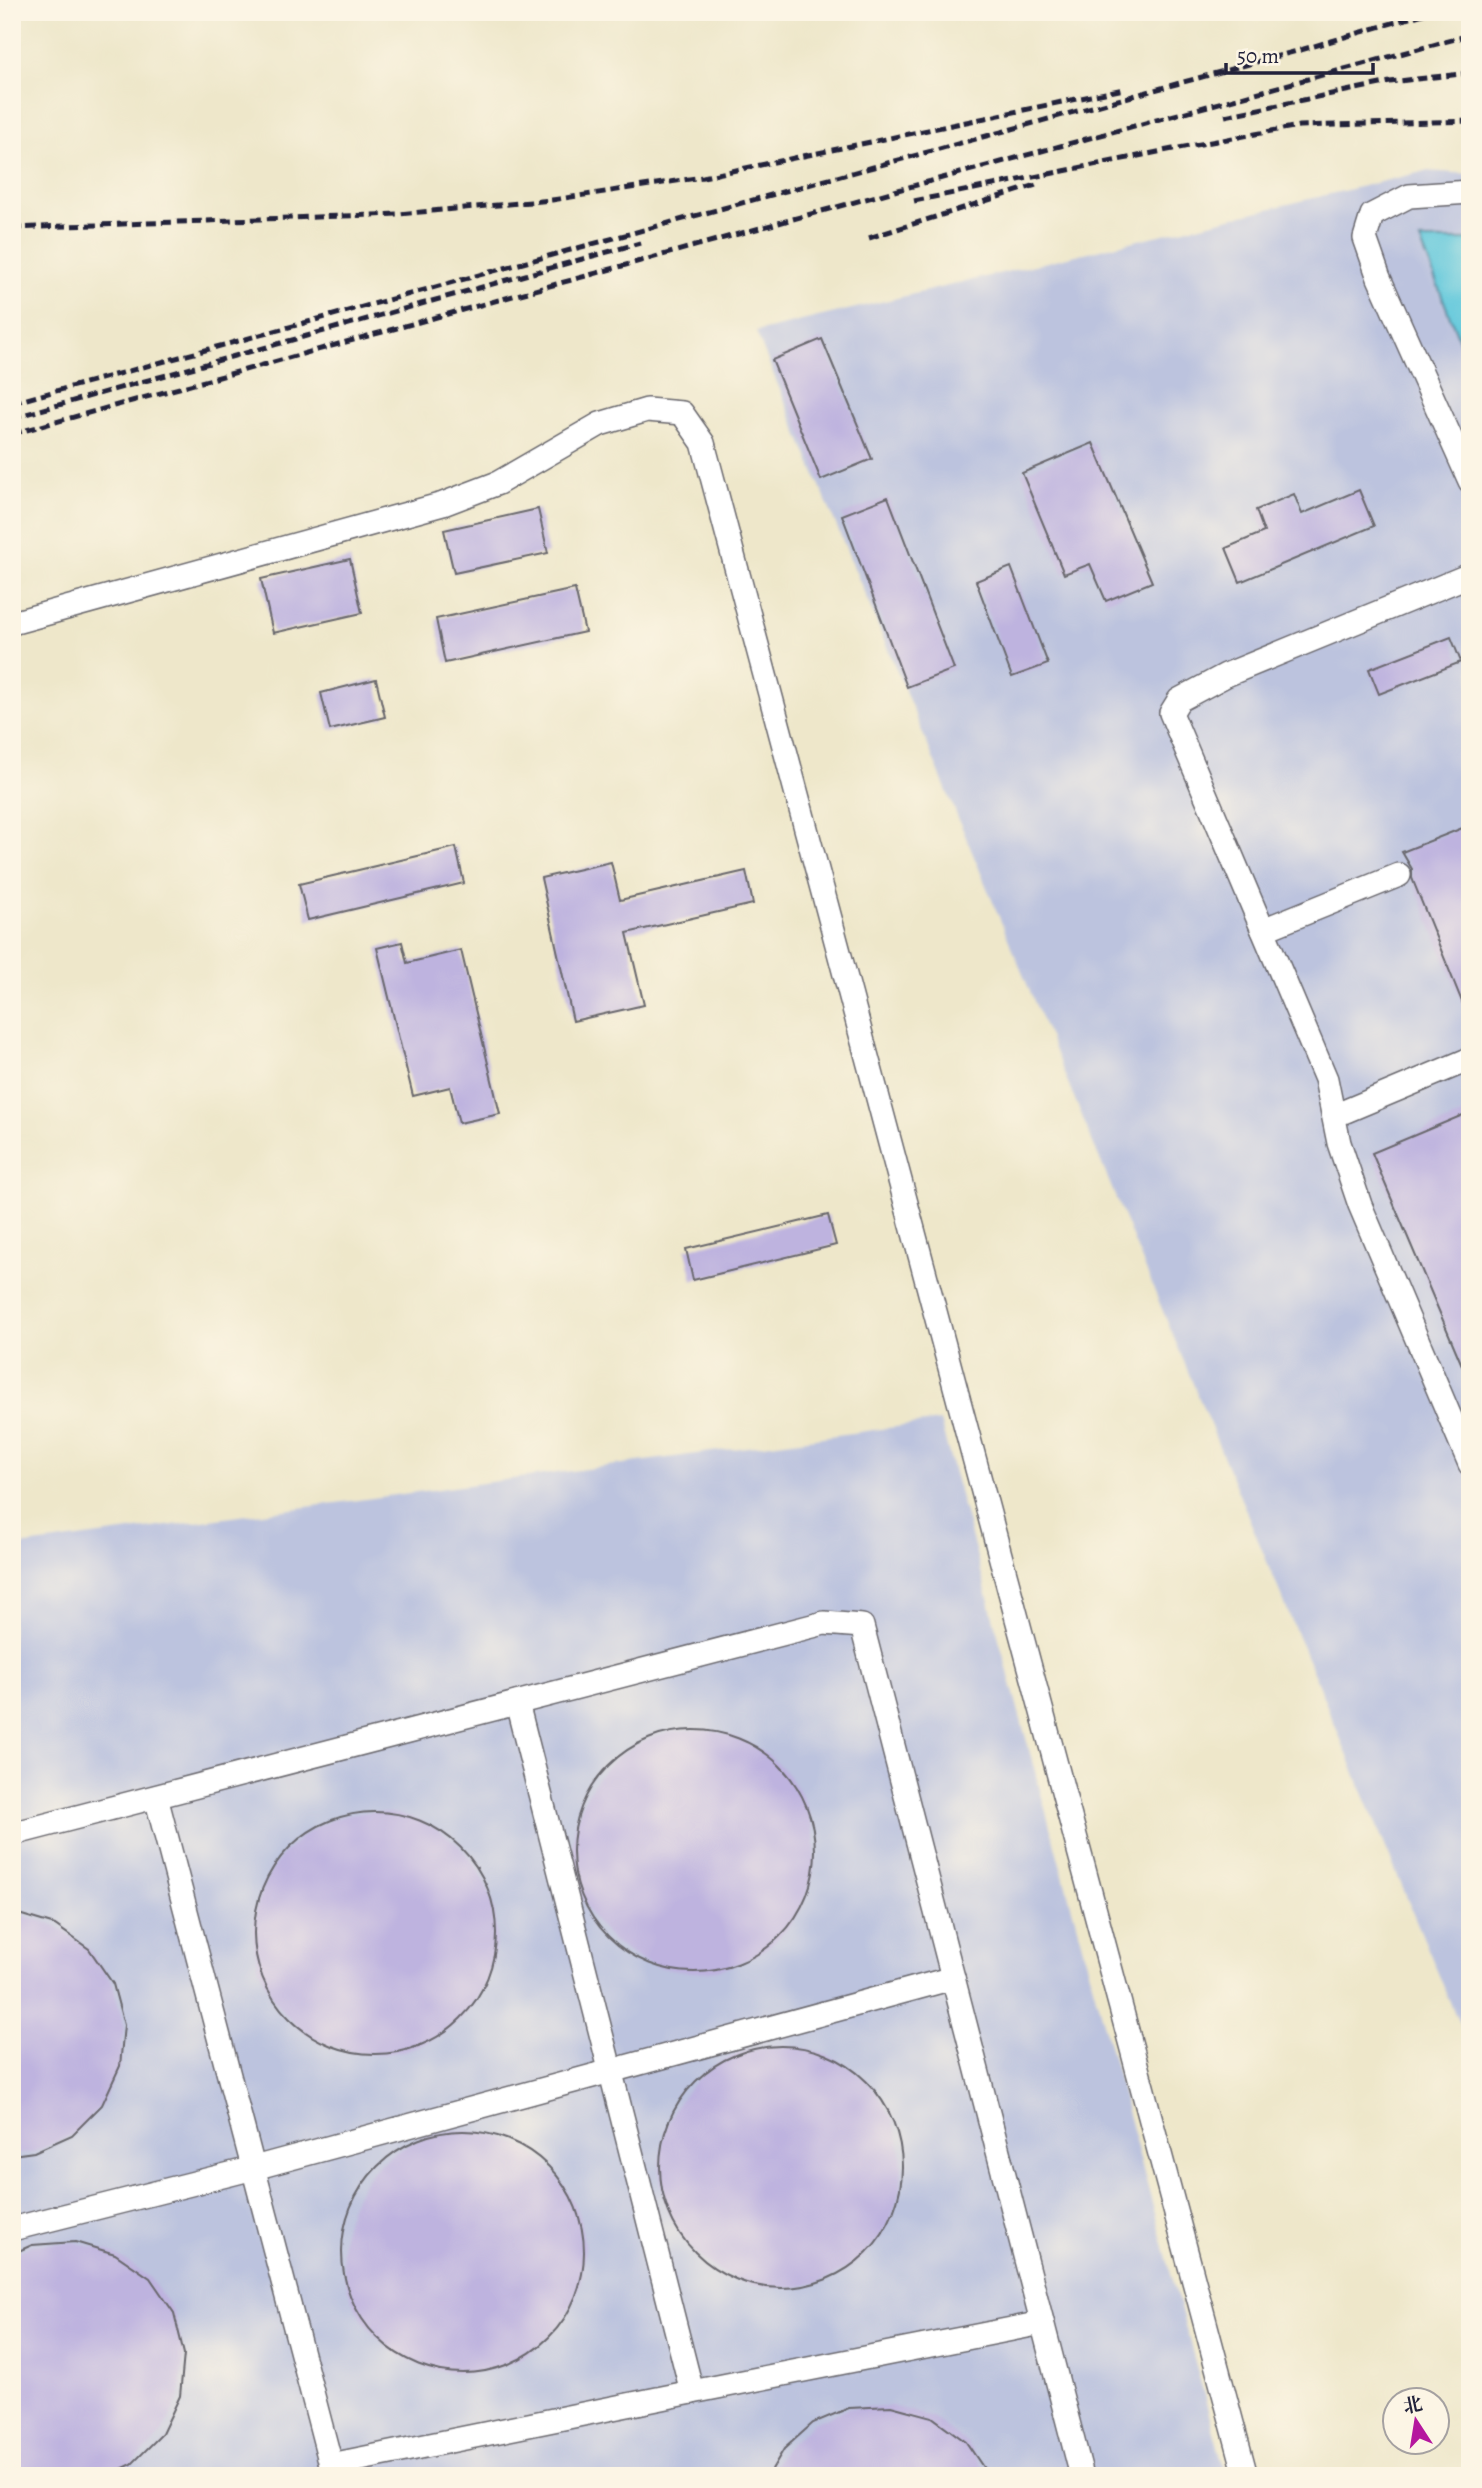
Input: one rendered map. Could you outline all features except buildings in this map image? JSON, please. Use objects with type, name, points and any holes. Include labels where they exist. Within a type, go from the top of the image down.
[{"type":"street","points":[[1470,192],[1409,196],[1372,215],[1365,238],[1379,278],[1470,481]]},
{"type":"street","points":[[12,623],[443,504],[498,483],[600,424],[647,410],[682,413],[703,443],[1247,2476]]},
{"type":"street","points":[[1470,575],[1226,674],[1179,700],[1171,713],[1326,1079],[1339,1143],[1360,1205],[1470,1464]]},
{"type":"street","points":[[1263,930],[1399,875]]},
{"type":"street","points":[[1334,1115],[1470,1059]]},
{"type":"street","points":[[12,1834],[824,1623],[862,1626],[1082,2476]]},
{"type":"street","points":[[517,1703],[692,2392]]},
{"type":"street","points":[[156,1797],[332,2470],[692,2392],[1042,2323]]},
{"type":"street","points":[[12,2229],[254,2168],[953,1978]]},
{"type":"shaded area","points":[[1426,171],[1470,174],[1470,2050],[756,332]]},
{"type":"shaded area","points":[[940,1421],[1226,2476],[12,2476],[12,1547]]},
{"type":"water","points":[[1420,240],[1470,240],[1470,368]]},
{"type":"railway","points":[[12,403],[1304,49],[1430,12]]},
{"type":"railway","points":[[12,434],[1470,35]]},
{"type":"railway","points":[[1225,116],[1390,82],[1470,73]]},
{"type":"railway","points":[[12,228],[399,214],[552,200],[703,177],[1124,89]]},
{"type":"railway","points":[[914,201],[1299,126],[1470,121]]},
{"type":"railway","points":[[869,238],[1039,184]]},
{"type":"railway","points":[[12,418],[640,243]]}]
